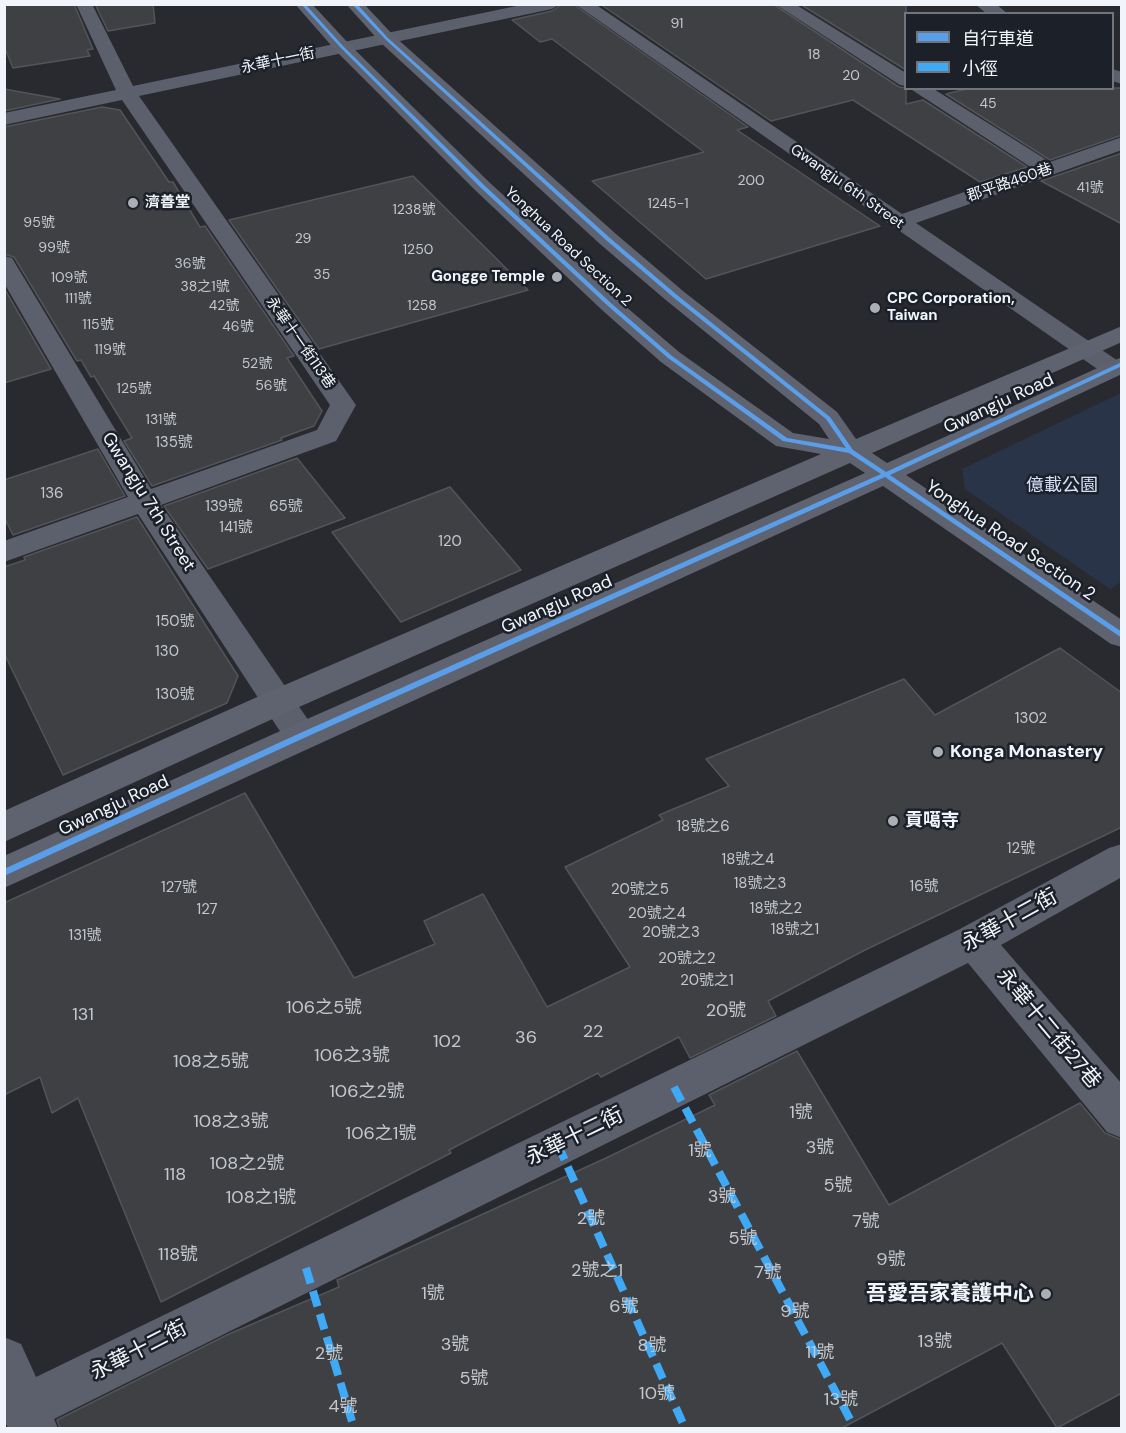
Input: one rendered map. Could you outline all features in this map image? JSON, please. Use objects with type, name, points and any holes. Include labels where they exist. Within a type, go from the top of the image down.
[{"type":"street","points":[[84,4],[127,93]]},
{"type":"street","name":"Yonghua Road Section 2","points":[[303,4],[342,47],[482,186],[610,305],[670,357],[785,440],[851,451]]},
{"type":"street","name":"Yonghua Road Section 2","points":[[354,4],[387,39],[608,240],[828,418],[851,451],[1122,636]]},
{"type":"street","name":"永華十一街","points":[[4,119],[552,4]]},
{"type":"street","name":"Gwangju 6th Street","points":[[583,4],[1084,350],[1117,366]]},
{"type":"street","points":[[783,4],[904,80]]},
{"type":"street","points":[[983,4],[997,12]]},
{"type":"street","points":[[921,90],[1048,169]]},
{"type":"street","name":"永華十一街113巷","points":[[127,93],[343,405],[327,435],[145,502]]},
{"type":"street","name":"郡平路460巷","points":[[898,222],[1122,143]]},
{"type":"street","name":"Gwangju 7th Street","points":[[4,263],[145,502],[301,736]]},
{"type":"street","name":"Gwangju Road","points":[[4,827],[278,702],[1122,333]]},
{"type":"street","name":"Gwangju Road","points":[[4,873],[301,736],[886,474],[1117,366]]},
{"type":"street","points":[[4,552],[145,502]]},
{"type":"street","name":"永華十二街","points":[[29,1418],[974,941],[1122,859]]},
{"type":"street","name":"永華十二街27巷","points":[[974,941],[1122,1117]]},
{"type":"street","points":[[4,1361],[29,1418]]},
{"type":"green space","name":"億載公園","points":[[1121,393],[1121,582],[1110,589],[965,489],[962,469]]},
{"type":"building","points":[[4,4],[74,4],[93,49],[87,50],[90,56],[13,68],[4,46]]},
{"type":"building","points":[[95,4],[153,4],[155,23],[108,31]]},
{"type":"building","points":[[562,4],[573,4],[748,127],[737,130],[880,226],[706,279],[592,181],[704,152],[552,39],[540,42],[512,20],[552,11]]},
{"type":"building","points":[[600,4],[773,4],[899,87],[904,88],[906,104],[923,100],[1027,167],[980,182],[853,100],[771,121]]},
{"type":"building","points":[[800,4],[906,4],[904,69]]},
{"type":"building","points":[[1114,88],[1122,88],[1122,135],[1050,160],[946,94],[963,90],[1114,90]]},
{"type":"building","points":[[4,89],[60,99],[4,111]]},
{"type":"building","points":[[102,107],[120,110],[169,182],[173,182],[200,227],[205,226],[294,356],[287,358],[322,411],[314,426],[281,438],[282,440],[152,486],[124,441],[132,438],[94,376],[91,377],[81,360],[77,361],[14,257],[4,254],[4,127]]},
{"type":"building","points":[[1122,153],[1122,224],[1041,181]]},
{"type":"building","points":[[413,176],[528,290],[319,349],[229,220]]},
{"type":"building","points":[[4,288],[51,369],[4,383]]},
{"type":"building","points":[[98,449],[125,496],[13,535],[4,517],[4,480]]},
{"type":"building","points":[[297,458],[345,518],[208,569],[164,506]]},
{"type":"building","points":[[450,487],[521,570],[401,622],[332,532]]},
{"type":"building","points":[[137,517],[238,676],[227,703],[63,775],[4,653],[4,567],[25,560],[24,557]]},
{"type":"building","points":[[1060,648],[1122,693],[1122,827],[865,950],[768,1001],[776,1016],[690,1058],[679,1037],[601,1077],[598,1073],[449,1150],[451,1153],[161,1302],[78,1098],[52,1113],[40,1077],[4,1095],[4,903],[245,793],[354,978],[435,944],[424,921],[483,894],[547,1007],[630,967],[565,867],[663,820],[659,815],[729,786],[706,759],[904,679],[935,715]]},
{"type":"building","points":[[797,1051],[889,1205],[1080,1103],[1105,1133],[1122,1140],[1122,1393],[1057,1428],[1002,1343],[842,1428],[60,1428],[57,1420],[229,1334],[339,1287],[337,1280],[604,1159],[715,1105],[709,1095]]},
{"type":"marked path","points":[[674,1087],[852,1423]]},
{"type":"marked path","points":[[558,1145],[685,1428]]},
{"type":"marked path","points":[[306,1268],[354,1428]]},
{"type":"cycle path","points":[[303,4],[342,47],[482,186],[610,305],[670,357],[785,440],[851,451]]},
{"type":"cycle path","points":[[354,4],[387,39],[608,239],[675,296],[828,418],[851,451],[1122,636]]},
{"type":"cycle path","points":[[4,873],[301,736],[886,474],[1122,364]]},
{"type":"place","name":"濟善堂","points":[[133,203]]},
{"type":"place","name":"Gongge Temple","points":[[557,277]]},
{"type":"place","name":"CPC Corporation, Taiwan","points":[[875,308]]},
{"type":"place","name":"Konga Monastery","points":[[938,752]]},
{"type":"place","name":"貢噶寺","points":[[893,821]]},
{"type":"place","name":"吾愛吾家養護中心","points":[[1046,1294]]}]
